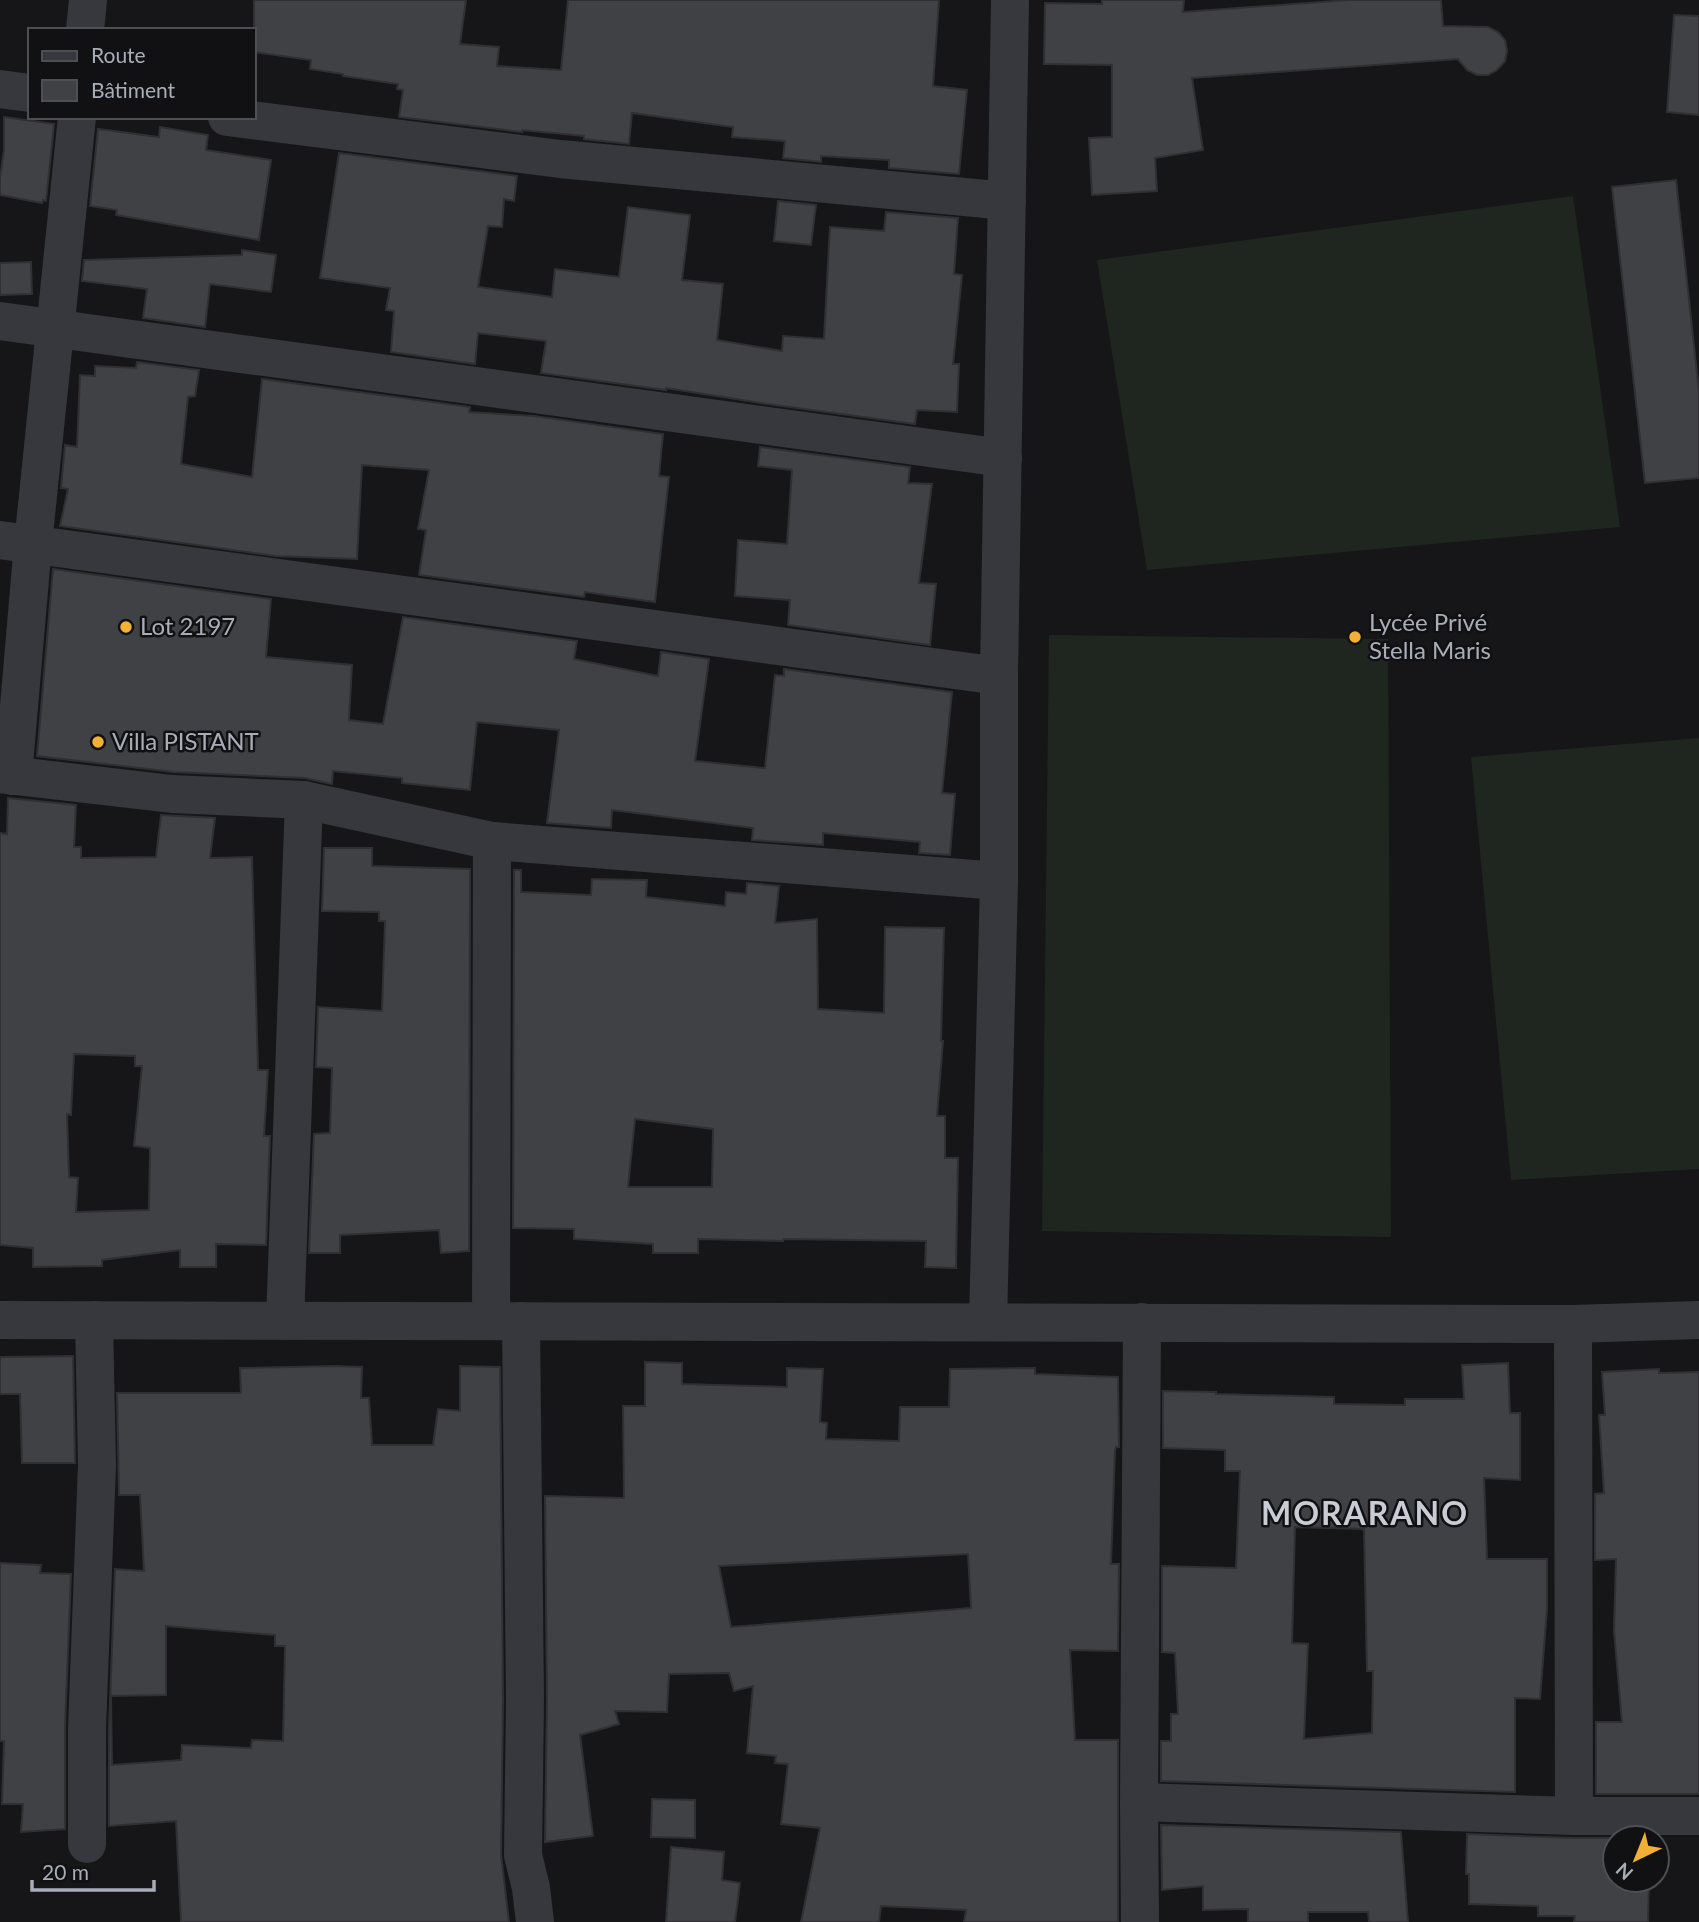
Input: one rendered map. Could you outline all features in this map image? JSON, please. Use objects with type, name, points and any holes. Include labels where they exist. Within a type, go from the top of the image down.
[{"type":"street","points":[[85,28],[88,0]]},
{"type":"street","points":[[988,1322],[999,881],[999,676],[1010,0]]},
{"type":"street","points":[[0,89],[28,93]]},
{"type":"street","points":[[77,119],[55,329],[16,542],[6,775],[172,793],[304,800],[492,841],[999,881]]},
{"type":"street","points":[[243,119],[560,159],[1007,201]]},
{"type":"street","points":[[0,321],[1003,457]]},
{"type":"street","points":[[16,542],[999,676]]},
{"type":"street","points":[[285,1321],[304,800]]},
{"type":"street","points":[[492,841],[506,1321],[525,1700],[523,1854],[535,1922]]},
{"type":"street","points":[[0,1320],[1573,1324],[1699,1320]]},
{"type":"street","points":[[87,1844],[87,1728],[97,1465],[94,1320]]},
{"type":"street","points":[[1140,1922],[1142,1322]]},
{"type":"street","points":[[1573,1324],[1574,1816]]},
{"type":"street","points":[[1139,1802],[1574,1816],[1699,1816]]},
{"type":"shaded area","points":[[1573,196],[1620,527],[1147,570],[1097,260]]},
{"type":"shaded area","points":[[1049,635],[1388,639],[1391,1237],[1042,1231]]},
{"type":"shaded area","points":[[1699,738],[1699,1169],[1511,1180],[1471,757]]},
{"type":"building","points":[[254,0],[466,0],[460,44],[499,47],[497,66],[561,70],[568,0],[939,0],[933,86],[967,90],[959,174],[889,168],[889,160],[821,156],[821,162],[783,158],[785,141],[732,137],[733,127],[632,113],[629,144],[584,139],[584,136],[522,132],[399,117],[403,90],[397,89],[398,84],[310,69],[311,60],[256,52]]},
{"type":"building","points":[[1102,0],[1184,0],[1183,12],[1349,0],[1441,0],[1443,26],[1488,27],[1498,32],[1505,40],[1507,51],[1505,61],[1488,75],[1477,75],[1467,70],[1458,59],[1192,78],[1203,150],[1155,158],[1157,191],[1092,195],[1089,138],[1112,137],[1112,65],[1044,64],[1045,3],[1102,4]]},
{"type":"building","points":[[1674,15],[1699,16],[1699,115],[1667,112]]},
{"type":"building","points":[[4,117],[54,124],[46,201],[43,200],[42,203],[0,195]]},
{"type":"building","points":[[160,127],[208,135],[206,150],[271,160],[259,240],[116,215],[117,210],[90,206],[98,129],[159,137]]},
{"type":"building","points":[[339,153],[517,176],[514,201],[504,199],[502,227],[488,226],[478,287],[552,297],[555,269],[619,277],[628,207],[690,215],[682,280],[723,284],[717,340],[782,351],[783,336],[824,339],[830,227],[884,231],[886,212],[958,218],[954,274],[962,275],[953,364],[959,364],[957,412],[917,410],[915,424],[541,373],[546,341],[478,333],[475,364],[391,352],[394,311],[386,310],[390,288],[320,278]]},
{"type":"building","points":[[1676,180],[1699,392],[1699,478],[1645,483],[1612,187]]},
{"type":"building","points":[[778,201],[816,205],[811,245],[774,241]]},
{"type":"building","points":[[242,250],[276,255],[271,292],[210,284],[205,327],[143,318],[147,289],[82,281],[84,260],[242,255]]},
{"type":"building","points":[[31,262],[32,294],[0,295],[0,263]]},
{"type":"building","points":[[137,362],[199,370],[195,396],[188,397],[181,464],[252,477],[262,379],[470,407],[469,412],[534,416],[663,434],[659,476],[669,477],[655,602],[585,592],[584,597],[419,575],[426,530],[418,529],[429,470],[362,465],[357,559],[276,556],[60,526],[68,489],[61,488],[65,445],[77,447],[80,375],[95,376],[95,366],[136,368]]},
{"type":"building","points":[[760,447],[910,467],[908,483],[932,484],[919,583],[936,584],[930,645],[788,625],[790,600],[735,596],[738,540],[787,544],[792,470],[758,466]]},
{"type":"building","points":[[53,569],[271,599],[266,657],[352,665],[349,720],[383,724],[403,617],[577,641],[574,659],[658,676],[661,652],[709,659],[695,761],[765,768],[775,675],[784,676],[784,669],[952,692],[942,793],[955,794],[950,855],[919,853],[920,842],[823,833],[823,845],[752,840],[753,828],[612,810],[611,828],[547,823],[559,730],[477,722],[470,790],[402,783],[402,778],[333,771],[332,784],[305,778],[174,772],[37,756]]},
{"type":"building","points":[[8,798],[76,805],[74,847],[81,847],[81,858],[156,857],[161,815],[215,818],[210,858],[252,857],[258,1070],[268,1070],[264,1136],[270,1136],[266,1245],[216,1244],[216,1267],[180,1267],[180,1250],[102,1260],[102,1266],[33,1267],[33,1248],[0,1245],[0,833],[7,834]],"holes":[[[74,1054],[135,1056],[135,1066],[142,1066],[134,1146],[150,1148],[149,1210],[76,1212],[78,1178],[69,1177],[67,1114],[71,1115]]]},
{"type":"building","points":[[324,848],[372,848],[372,866],[470,869],[469,1251],[441,1253],[439,1230],[340,1235],[340,1253],[309,1253],[314,1134],[330,1133],[332,1068],[316,1067],[318,1007],[382,1011],[385,921],[379,921],[379,912],[322,911]]},
{"type":"building","points":[[514,870],[521,870],[521,892],[591,895],[592,879],[647,880],[646,897],[725,906],[726,892],[746,894],[747,883],[779,886],[775,923],[817,919],[818,1009],[884,1013],[885,927],[944,928],[943,1041],[937,1116],[945,1116],[945,1158],[958,1158],[956,1268],[925,1267],[926,1241],[698,1239],[698,1253],[653,1253],[653,1244],[574,1239],[574,1229],[513,1228]],"holes":[[[635,1119],[713,1129],[712,1187],[628,1187]]]},
{"type":"building","points":[[73,1356],[75,1463],[22,1463],[20,1394],[0,1394],[0,1357]]},
{"type":"building","points":[[645,1362],[682,1363],[682,1384],[787,1387],[787,1368],[823,1369],[820,1422],[827,1423],[826,1439],[899,1441],[900,1407],[949,1407],[950,1369],[1035,1368],[1035,1374],[1118,1377],[1119,1447],[1116,1447],[1115,1451],[1111,1564],[1119,1564],[1118,1651],[1070,1650],[1075,1740],[1118,1740],[1118,1922],[964,1922],[966,1910],[881,1906],[879,1922],[801,1922],[820,1828],[781,1824],[788,1764],[775,1763],[776,1756],[747,1753],[753,1686],[734,1691],[729,1673],[669,1674],[667,1712],[615,1711],[619,1724],[580,1735],[593,1836],[545,1842],[545,1496],[624,1498],[623,1406],[645,1406]],"holes":[[[968,1554],[971,1608],[731,1627],[719,1566]]]},
{"type":"building","points":[[1508,1363],[1510,1413],[1520,1413],[1520,1480],[1484,1478],[1487,1559],[1547,1559],[1547,1609],[1540,1699],[1515,1698],[1515,1792],[1161,1781],[1161,1741],[1171,1741],[1171,1714],[1178,1714],[1175,1653],[1162,1652],[1162,1566],[1236,1568],[1240,1471],[1225,1471],[1225,1450],[1163,1448],[1163,1391],[1334,1397],[1334,1404],[1405,1405],[1405,1399],[1464,1399],[1462,1365]],"holes":[[[1295,1527],[1364,1529],[1367,1671],[1373,1671],[1372,1733],[1304,1739],[1308,1644],[1292,1643]]]},
{"type":"building","points":[[460,1366],[500,1367],[503,1700],[501,1855],[509,1922],[181,1922],[176,1821],[109,1826],[109,1728],[115,1569],[144,1571],[140,1495],[119,1495],[117,1393],[241,1393],[240,1368],[362,1367],[361,1398],[369,1398],[372,1445],[433,1445],[438,1409],[460,1411]],"holes":[[[166,1626],[275,1635],[275,1646],[285,1646],[283,1741],[252,1740],[251,1748],[182,1745],[181,1760],[112,1765],[111,1696],[166,1695]]]},
{"type":"building","points":[[1659,1369],[1659,1373],[1699,1372],[1699,1794],[1596,1794],[1596,1722],[1622,1722],[1614,1631],[1616,1559],[1595,1560],[1595,1494],[1604,1493],[1599,1415],[1605,1415],[1602,1372]]},
{"type":"building","points":[[0,1563],[41,1565],[40,1573],[71,1574],[65,1727],[65,1829],[21,1832],[23,1804],[2,1804],[4,1741],[0,1741]]},
{"type":"building","points":[[652,1799],[695,1800],[695,1838],[651,1837]]},
{"type":"building","points":[[1161,1825],[1401,1832],[1408,1922],[1369,1922],[1368,1912],[1308,1912],[1308,1922],[1248,1922],[1248,1909],[1203,1910],[1203,1886],[1162,1890]]},
{"type":"building","points":[[1467,1834],[1601,1838],[1601,1894],[1649,1894],[1648,1922],[1574,1922],[1575,1916],[1538,1916],[1538,1906],[1469,1904],[1469,1874],[1466,1874]]},
{"type":"building","points":[[671,1847],[724,1852],[722,1880],[740,1883],[735,1922],[666,1922]]},
{"type":"place","name":"Lot 2197","points":[[126,627]]},
{"type":"place","name":"Lycée Privé Stella Maris","points":[[1355,637]]},
{"type":"place","name":"Villa PISTANT","points":[[98,742]]},
{"type":"district","name":"MORARANO","points":[[1365,1514]]}]
